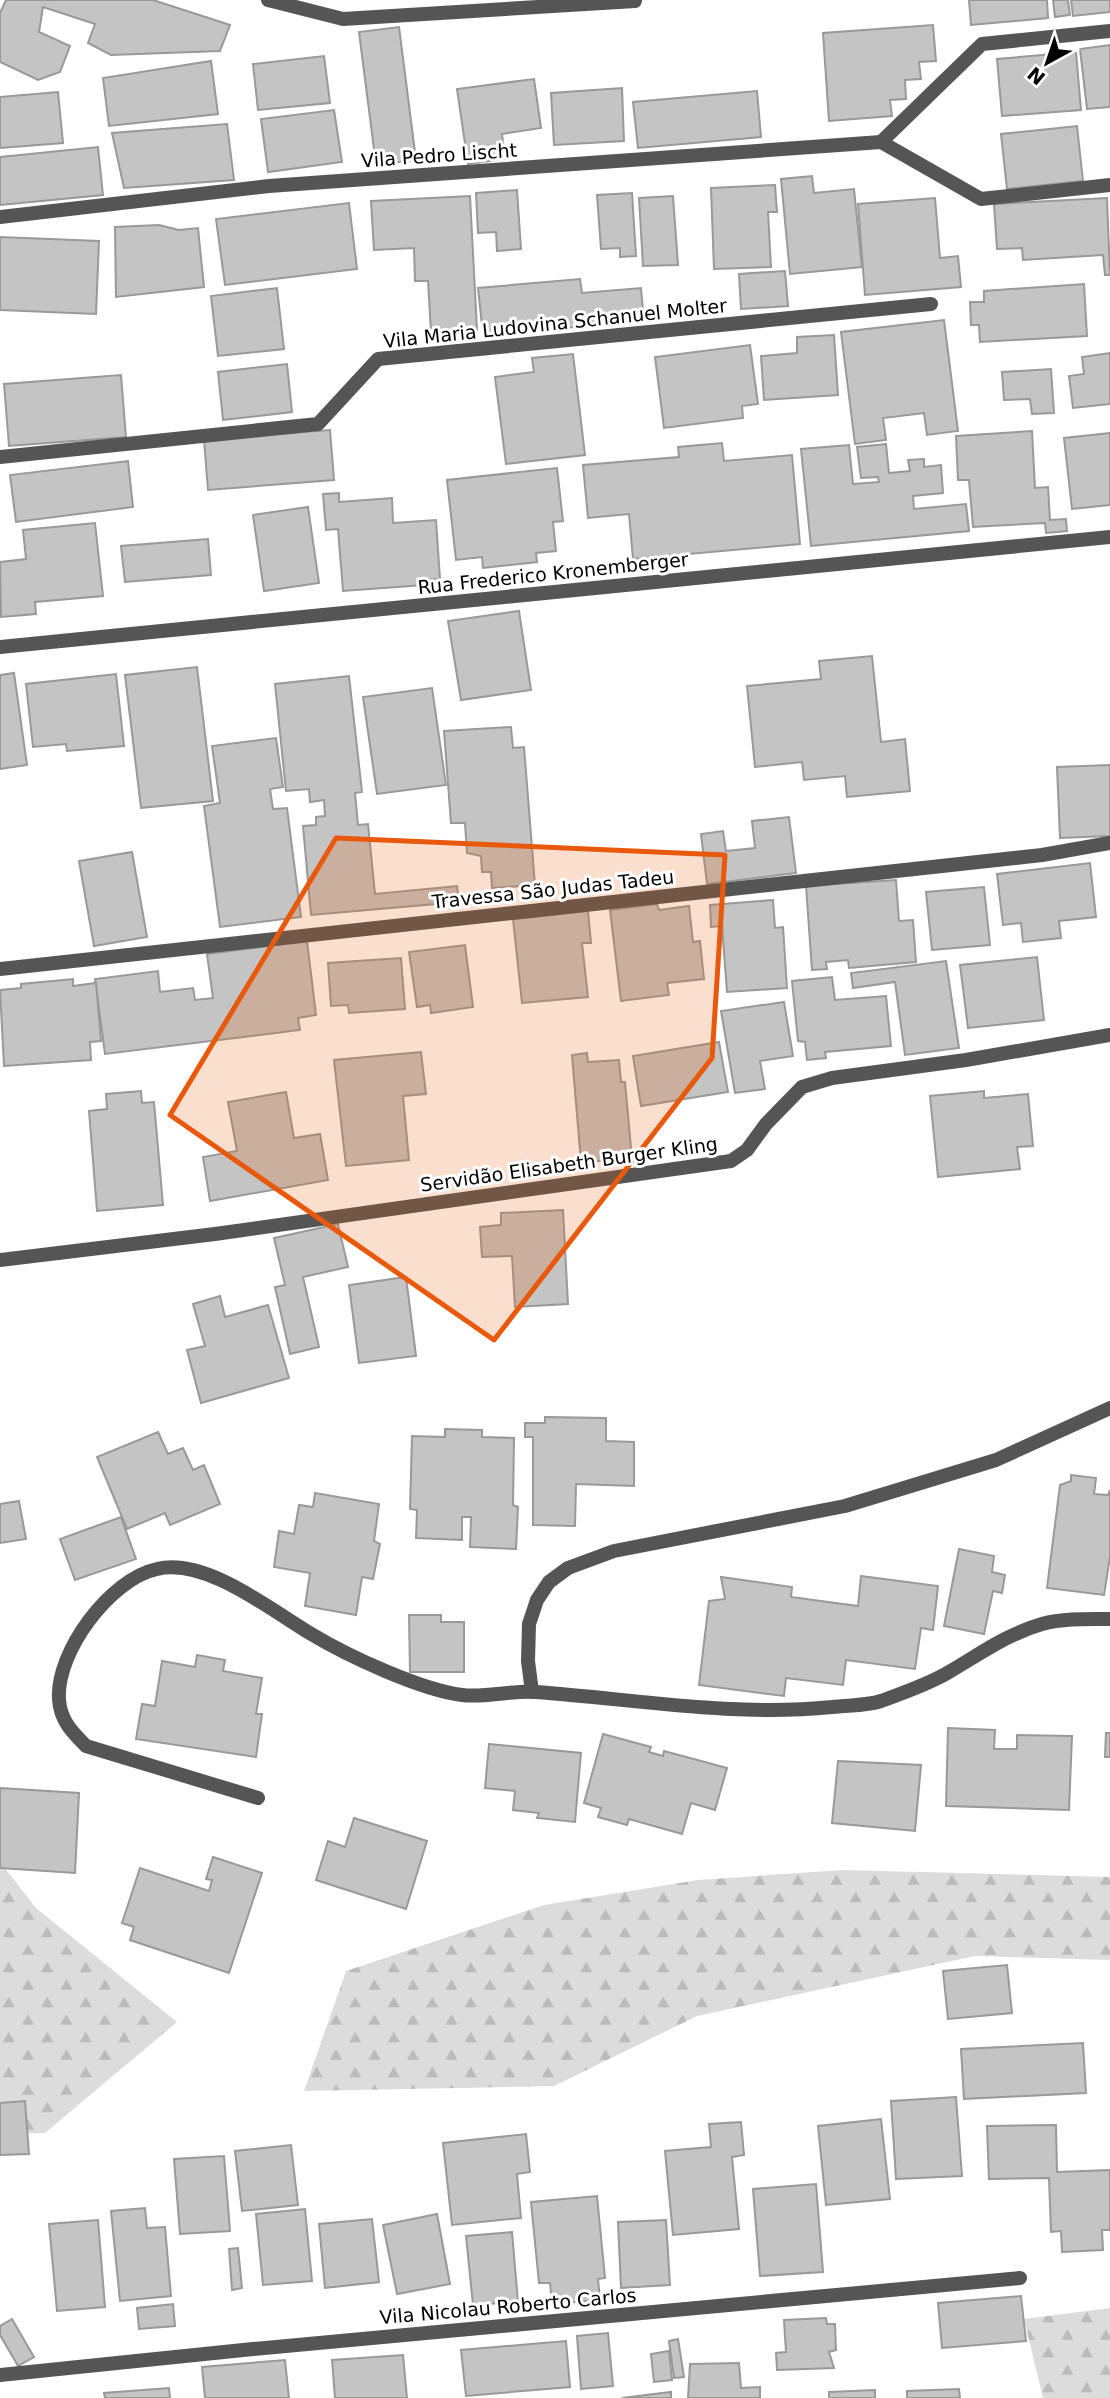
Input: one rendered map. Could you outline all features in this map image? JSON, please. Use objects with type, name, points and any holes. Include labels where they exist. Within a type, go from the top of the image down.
[{"type":"street","points":[[268,0],[343,19],[641,1]]},
{"type":"street","points":[[1110,31],[982,44],[881,142],[981,199],[1110,185]]},
{"type":"street","name":"Vila Pedro Lischt","points":[[0,217],[269,186],[881,142]]},
{"type":"street","name":"Vila Maria Ludovina Schanuel Molter","points":[[0,457],[318,424],[378,359],[931,304]]},
{"type":"street","name":"Rua Frederico Kronemberger","points":[[0,647],[1110,537]]},
{"type":"street","name":"Travessa São Judas Tadeu","points":[[0,969],[1028,856],[1110,843]]},
{"type":"street","name":"Servidão Elisabeth Burger Kling","points":[[0,1260],[215,1234],[731,1161],[747,1150],[766,1124],[802,1087],[832,1078],[966,1060],[1110,1035]]},
{"type":"street","points":[[532,1692],[528,1661],[529,1624],[543,1591],[568,1567],[614,1551],[845,1506],[996,1460],[1110,1408]]},
{"type":"street","points":[[258,1798],[86,1746],[67,1727],[59,1701],[61,1674],[71,1647],[96,1613],[125,1581],[157,1569],[182,1567],[215,1578],[273,1609],[314,1636],[373,1664],[432,1687],[462,1695],[532,1692],[706,1708],[799,1710],[878,1702],[947,1674],[1002,1639],[1045,1623],[1110,1619]]},
{"type":"street","name":"Vila Nicolau Roberto Carlos","points":[[0,2375],[267,2347],[1020,2278]]},
{"type":"highlighted area","points":[[336,838],[725,855],[712,1058],[494,1340],[170,1115]]},
{"type":"green space","points":[[0,1862],[36,1908],[177,2022],[45,2133],[0,2134]]},
{"type":"green space","points":[[843,1870],[1110,1877],[1110,1960],[975,1956],[697,2016],[554,2086],[304,2091],[346,1971],[544,1905],[698,1880]]},
{"type":"green space","points":[[1110,2308],[1110,2398],[1043,2398],[1024,2319]]},
{"type":"building","points":[[6,0],[153,0],[230,25],[220,51],[111,55],[88,43],[95,24],[43,7],[39,32],[70,46],[60,72],[38,80],[0,62],[0,13]]},
{"type":"building","points":[[969,0],[1047,0],[1048,18],[971,25]]},
{"type":"building","points":[[1053,0],[1068,0],[1070,15],[1055,17]]},
{"type":"building","points":[[1071,0],[1110,0],[1110,12],[1073,16]]},
{"type":"building","points":[[933,25],[936,61],[919,62],[921,79],[905,80],[906,99],[890,100],[892,116],[829,121],[823,33]]},
{"type":"building","points":[[399,27],[416,160],[376,165],[359,32]]},
{"type":"building","points":[[1110,45],[1110,107],[1087,109],[1080,49]]},
{"type":"building","points":[[1076,52],[1081,110],[1002,116],[997,59]]},
{"type":"building","points":[[324,56],[330,103],[258,110],[253,64]]},
{"type":"building","points":[[211,61],[218,114],[109,126],[103,78]]},
{"type":"building","points":[[534,79],[541,128],[502,134],[505,159],[468,164],[457,89]]},
{"type":"building","points":[[622,88],[624,141],[554,145],[551,93]]},
{"type":"building","points":[[757,91],[761,137],[638,148],[633,102]]},
{"type":"building","points":[[58,92],[63,143],[0,148],[0,97]]},
{"type":"building","points":[[334,110],[342,162],[268,172],[261,119]]},
{"type":"building","points":[[227,124],[234,180],[124,188],[112,133]]},
{"type":"building","points":[[1077,126],[1083,181],[1007,189],[1001,134]]},
{"type":"building","points":[[98,147],[103,195],[0,205],[0,157]]},
{"type":"building","points":[[812,176],[814,193],[854,189],[862,267],[790,274],[781,179]]},
{"type":"building","points":[[775,185],[777,212],[768,212],[771,267],[714,269],[711,188]]},
{"type":"building","points":[[517,190],[521,249],[497,251],[496,232],[478,233],[476,193]]},
{"type":"building","points":[[632,193],[636,256],[620,257],[620,248],[601,249],[597,195]]},
{"type":"building","points":[[470,196],[477,330],[431,332],[428,281],[415,281],[414,248],[374,250],[371,201]]},
{"type":"building","points":[[673,196],[678,265],[643,266],[639,198]]},
{"type":"building","points":[[935,198],[940,258],[958,256],[961,287],[865,295],[858,204]]},
{"type":"building","points":[[1107,198],[1110,275],[1105,275],[1103,255],[1023,260],[1022,248],[997,249],[994,204]]},
{"type":"building","points":[[349,203],[357,269],[225,285],[216,219]]},
{"type":"building","points":[[159,225],[179,230],[198,228],[204,287],[116,297],[115,227]]},
{"type":"building","points":[[0,237],[99,241],[96,314],[0,310]]},
{"type":"building","points":[[785,271],[788,306],[741,309],[739,274]]},
{"type":"building","points":[[580,279],[582,293],[641,288],[644,321],[483,335],[478,288]]},
{"type":"building","points":[[1084,284],[1087,336],[980,342],[979,325],[971,325],[970,302],[984,302],[984,291]]},
{"type":"building","points":[[277,288],[284,349],[218,356],[211,296]]},
{"type":"building","points":[[944,320],[958,431],[927,435],[924,413],[883,418],[886,440],[855,444],[841,332]]},
{"type":"building","points":[[834,335],[838,395],[764,400],[761,356],[797,353],[797,337]]},
{"type":"building","points":[[750,345],[758,404],[742,406],[743,418],[664,428],[655,357]]},
{"type":"building","points":[[1110,353],[1110,404],[1073,408],[1069,376],[1084,374],[1082,357]]},
{"type":"building","points":[[573,354],[585,455],[506,464],[495,377],[534,372],[532,358]]},
{"type":"building","points":[[287,364],[292,412],[223,420],[218,372]]},
{"type":"building","points":[[1051,369],[1054,413],[1032,414],[1030,399],[1004,400],[1002,372]]},
{"type":"building","points":[[121,375],[126,437],[9,446],[4,384]]},
{"type":"building","points":[[330,430],[334,480],[208,490],[204,440]]},
{"type":"building","points":[[1032,431],[1035,488],[1048,487],[1050,520],[1066,519],[1067,531],[1046,533],[1045,523],[973,527],[969,480],[958,480],[956,436]]},
{"type":"building","points":[[1110,433],[1110,505],[1072,509],[1064,438]]},
{"type":"building","points":[[722,443],[724,461],[792,455],[800,544],[633,559],[629,514],[588,518],[583,465],[679,457],[678,447]]},
{"type":"building","points":[[886,444],[889,473],[910,471],[908,460],[924,459],[924,467],[941,465],[943,493],[913,496],[914,509],[966,504],[969,531],[811,546],[801,449],[849,445],[853,484],[879,482],[878,477],[861,478],[857,447]]},
{"type":"building","points":[[128,461],[133,507],[16,522],[10,475]]},
{"type":"building","points":[[557,468],[563,521],[553,522],[556,551],[536,553],[537,562],[483,568],[482,557],[456,560],[447,480]]},
{"type":"building","points":[[339,493],[339,502],[392,498],[393,523],[436,520],[440,579],[423,580],[424,585],[343,591],[338,529],[326,530],[323,494]]},
{"type":"building","points":[[308,507],[319,583],[264,591],[253,515]]},
{"type":"building","points":[[95,523],[103,596],[35,602],[36,614],[1,617],[0,562],[26,559],[23,530]]},
{"type":"building","points":[[208,539],[211,575],[125,582],[121,546]]},
{"type":"building","points":[[519,611],[531,690],[461,700],[448,621]]},
{"type":"building","points":[[872,656],[881,742],[905,739],[910,791],[847,797],[845,776],[804,780],[802,762],[755,767],[747,686],[821,679],[819,661]]},
{"type":"building","points":[[197,667],[213,801],[141,808],[125,675]]},
{"type":"building","points":[[14,673],[27,765],[0,769],[0,675]]},
{"type":"building","points":[[116,674],[124,746],[67,751],[66,744],[33,747],[26,684]]},
{"type":"building","points":[[349,676],[362,792],[355,793],[358,825],[368,824],[375,894],[457,886],[459,902],[311,915],[303,826],[316,825],[316,817],[325,816],[324,800],[310,802],[309,789],[286,791],[275,684]]},
{"type":"building","points":[[432,688],[446,785],[377,794],[363,697]]},
{"type":"building","points":[[511,727],[513,748],[524,747],[535,885],[492,888],[491,872],[482,872],[481,856],[467,853],[465,823],[451,823],[444,731]]},
{"type":"building","points":[[276,738],[283,787],[270,789],[273,809],[287,808],[301,917],[220,927],[204,806],[220,803],[212,746]]},
{"type":"building","points":[[1110,765],[1110,836],[1060,838],[1057,767]]},
{"type":"building","points":[[789,817],[796,873],[707,884],[701,834],[723,831],[726,851],[755,848],[752,821]]},
{"type":"building","points":[[132,852],[147,937],[94,946],[79,861]]},
{"type":"building","points":[[1090,863],[1096,917],[1059,921],[1061,938],[1023,942],[1021,923],[1003,925],[997,874]]},
{"type":"building","points":[[896,880],[899,921],[913,920],[916,962],[849,968],[848,960],[826,962],[827,969],[812,970],[806,886]]},
{"type":"building","points":[[984,887],[990,945],[932,950],[926,892]]},
{"type":"building","points":[[773,900],[775,928],[783,927],[787,988],[727,992],[722,926],[711,927],[710,905]]},
{"type":"building","points":[[657,904],[659,910],[689,906],[693,942],[700,941],[704,979],[667,983],[669,995],[621,1001],[610,910]]},
{"type":"building","points":[[588,911],[591,943],[582,943],[588,997],[522,1003],[513,919]]},
{"type":"building","points":[[307,941],[316,1015],[298,1018],[300,1030],[105,1054],[95,979],[158,971],[160,992],[193,988],[195,1000],[213,998],[207,954]]},
{"type":"building","points":[[465,945],[473,1007],[431,1013],[430,1005],[417,1007],[409,952]]},
{"type":"building","points":[[1037,957],[1044,1020],[968,1028],[960,965]]},
{"type":"building","points":[[401,958],[405,1009],[349,1013],[348,1005],[331,1006],[328,963]]},
{"type":"building","points":[[946,961],[959,1048],[905,1055],[895,982],[853,988],[851,973]]},
{"type":"building","points":[[832,977],[835,1000],[886,996],[891,1046],[825,1052],[826,1058],[807,1060],[805,1042],[798,1041],[792,981]]},
{"type":"building","points":[[73,979],[73,986],[96,983],[101,1041],[90,1042],[91,1060],[4,1066],[0,990],[21,988],[21,984]]},
{"type":"building","points":[[784,1002],[793,1056],[760,1061],[765,1089],[735,1093],[721,1011]]},
{"type":"building","points":[[719,1042],[728,1092],[641,1106],[633,1056]]},
{"type":"building","points":[[421,1052],[426,1094],[403,1096],[409,1160],[346,1166],[334,1060]]},
{"type":"building","points":[[587,1053],[588,1062],[619,1060],[621,1082],[625,1082],[632,1159],[581,1162],[572,1055]]},
{"type":"building","points":[[141,1091],[142,1103],[154,1102],[163,1205],[97,1211],[89,1111],[107,1109],[106,1094]]},
{"type":"building","points":[[984,1091],[984,1098],[1028,1094],[1033,1146],[1017,1147],[1020,1169],[938,1177],[930,1096]]},
{"type":"building","points":[[286,1092],[294,1138],[320,1134],[328,1180],[210,1201],[203,1157],[237,1151],[228,1102]]},
{"type":"building","points":[[563,1210],[568,1304],[515,1307],[512,1256],[482,1257],[480,1227],[501,1225],[501,1213]]},
{"type":"building","points":[[338,1224],[348,1267],[303,1277],[319,1347],[290,1354],[275,1287],[285,1285],[274,1238]]},
{"type":"building","points":[[406,1277],[416,1356],[359,1363],[349,1285]]},
{"type":"building","points":[[220,1296],[225,1317],[268,1305],[289,1378],[201,1403],[187,1350],[205,1346],[193,1304]]},
{"type":"building","points":[[545,1417],[606,1418],[606,1441],[634,1442],[634,1486],[576,1484],[575,1526],[533,1525],[533,1437],[525,1437],[525,1423],[545,1423]]},
{"type":"building","points":[[445,1429],[482,1430],[482,1437],[514,1438],[513,1505],[518,1507],[516,1549],[470,1547],[471,1517],[462,1517],[462,1540],[416,1538],[417,1510],[410,1509],[412,1436],[445,1437]]},
{"type":"building","points":[[158,1432],[168,1454],[183,1448],[193,1470],[204,1465],[220,1504],[170,1525],[165,1513],[127,1529],[97,1457]]},
{"type":"building","points":[[1071,1475],[1096,1478],[1094,1494],[1108,1495],[1110,1490],[1110,1557],[1104,1595],[1047,1588],[1060,1485],[1071,1481]]},
{"type":"building","points":[[315,1493],[379,1504],[374,1541],[380,1544],[373,1579],[362,1577],[356,1615],[305,1606],[310,1573],[274,1567],[279,1531],[294,1534],[299,1505],[313,1507]]},
{"type":"building","points":[[19,1501],[26,1539],[0,1543],[0,1504]]},
{"type":"building","points":[[121,1517],[136,1559],[75,1580],[60,1539]]},
{"type":"building","points":[[959,1549],[994,1556],[992,1572],[1005,1575],[1002,1593],[993,1591],[984,1634],[944,1626]]},
{"type":"building","points":[[861,1576],[938,1586],[933,1630],[921,1628],[915,1669],[846,1660],[843,1685],[786,1678],[784,1696],[699,1685],[709,1601],[725,1599],[721,1577],[792,1587],[791,1597],[858,1606]]},
{"type":"building","points":[[409,1615],[441,1615],[441,1622],[464,1622],[464,1672],[410,1672]]},
{"type":"building","points":[[197,1655],[225,1660],[223,1671],[262,1678],[256,1714],[262,1714],[256,1757],[136,1739],[142,1704],[155,1706],[162,1661],[195,1667]]},
{"type":"building","points":[[948,1728],[995,1730],[994,1749],[1017,1749],[1017,1735],[1072,1736],[1069,1810],[946,1806]]},
{"type":"building","points":[[1106,1733],[1110,1733],[1110,1757],[1105,1757]]},
{"type":"building","points":[[603,1734],[651,1747],[649,1752],[663,1756],[664,1751],[727,1768],[715,1810],[691,1803],[682,1834],[629,1819],[627,1825],[598,1817],[601,1808],[584,1803]]},
{"type":"building","points":[[489,1744],[581,1753],[575,1822],[537,1818],[539,1813],[513,1810],[515,1791],[485,1788]]},
{"type":"building","points":[[838,1761],[921,1765],[915,1831],[832,1823]]},
{"type":"building","points":[[0,1788],[79,1793],[75,1873],[0,1868]]},
{"type":"building","points":[[354,1818],[427,1841],[406,1909],[316,1880],[328,1841],[345,1847]]},
{"type":"building","points":[[213,1857],[262,1873],[229,1973],[130,1940],[134,1927],[122,1923],[140,1868],[209,1891],[212,1880],[206,1879]]},
{"type":"building","points":[[1007,1965],[1012,2013],[948,2019],[943,1971]]},
{"type":"building","points":[[1083,2043],[1086,2093],[964,2099],[961,2049]]},
{"type":"building","points":[[956,2097],[962,2176],[896,2179],[891,2101]]},
{"type":"building","points":[[25,2101],[29,2154],[0,2155],[0,2103]]},
{"type":"building","points":[[881,2119],[890,2199],[826,2205],[818,2126]]},
{"type":"building","points":[[741,2122],[744,2155],[732,2157],[739,2229],[673,2235],[665,2151],[711,2147],[709,2124]]},
{"type":"building","points":[[1056,2125],[1057,2172],[1110,2170],[1110,2230],[1102,2230],[1103,2250],[1062,2252],[1061,2231],[1051,2232],[1049,2178],[989,2179],[987,2126]]},
{"type":"building","points":[[526,2134],[530,2172],[517,2174],[521,2218],[452,2225],[443,2143]]},
{"type":"building","points":[[291,2145],[298,2205],[242,2211],[235,2151]]},
{"type":"building","points":[[224,2156],[230,2231],[180,2234],[174,2159]]},
{"type":"building","points":[[816,2184],[823,2272],[760,2276],[753,2189]]},
{"type":"building","points":[[597,2196],[605,2278],[598,2279],[600,2300],[552,2304],[550,2283],[539,2283],[531,2202]]},
{"type":"building","points":[[145,2208],[147,2228],[165,2227],[171,2296],[120,2301],[111,2211]]},
{"type":"building","points":[[305,2209],[312,2281],[263,2285],[256,2214]]},
{"type":"building","points":[[437,2214],[450,2284],[397,2294],[383,2225]]},
{"type":"building","points":[[372,2219],[379,2282],[325,2288],[319,2224]]},
{"type":"building","points":[[98,2220],[105,2307],[57,2311],[49,2224]]},
{"type":"building","points":[[666,2220],[670,2285],[621,2288],[618,2222]]},
{"type":"building","points":[[512,2232],[518,2302],[473,2305],[466,2236]]},
{"type":"building","points":[[238,2248],[242,2288],[232,2290],[229,2249]]},
{"type":"building","points":[[1021,2296],[1026,2341],[942,2348],[938,2303]]},
{"type":"building","points":[[173,2304],[175,2326],[139,2329],[137,2308]]},
{"type":"building","points":[[826,2318],[827,2324],[835,2324],[836,2350],[829,2352],[834,2368],[777,2370],[776,2353],[786,2352],[784,2320]]},
{"type":"building","points":[[12,2319],[34,2357],[18,2366],[0,2335],[0,2326]]},
{"type":"building","points":[[608,2333],[613,2386],[581,2389],[577,2336]]},
{"type":"building","points":[[678,2339],[684,2377],[674,2378],[669,2341]]},
{"type":"building","points":[[566,2341],[570,2387],[466,2396],[461,2350]]},
{"type":"building","points":[[669,2351],[672,2380],[654,2382],[651,2354]]},
{"type":"building","points":[[403,2355],[407,2398],[335,2398],[332,2360]]},
{"type":"building","points":[[285,2360],[289,2398],[205,2398],[202,2367]]},
{"type":"building","points":[[739,2363],[741,2388],[760,2387],[760,2398],[688,2398],[690,2364]]},
{"type":"building","points":[[169,2388],[170,2398],[105,2398],[104,2393]]},
{"type":"building","points":[[959,2389],[960,2398],[907,2398],[907,2391]]},
{"type":"building","points":[[875,2390],[875,2398],[829,2398],[829,2392]]},
{"type":"building","points":[[671,2392],[671,2398],[622,2398]]}]
